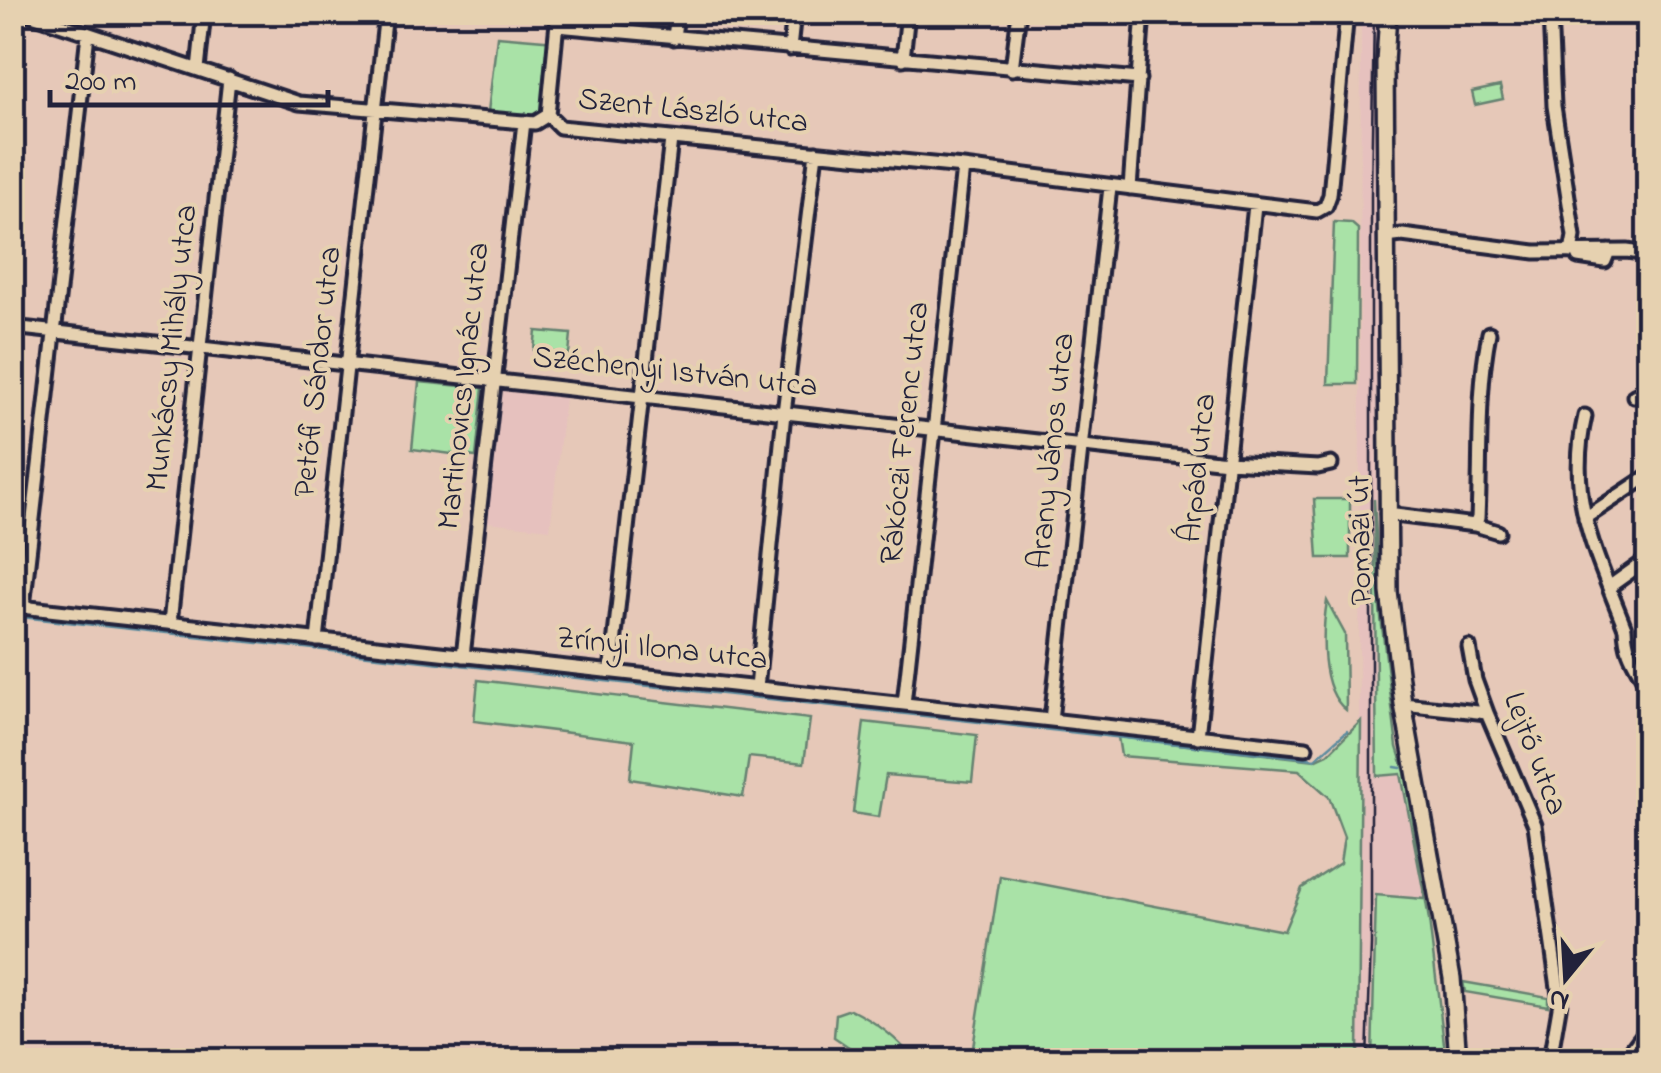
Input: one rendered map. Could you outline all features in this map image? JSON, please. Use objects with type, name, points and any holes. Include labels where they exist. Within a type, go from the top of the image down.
[{"type":"main road","name":"Pomázi út","points":[[1388,12],[1385,64],[1389,592],[1403,704],[1452,978],[1458,1060]]},
{"type":"street","name":"Szent László utca","points":[[23,12],[299,102],[535,123],[548,116],[560,127],[963,167],[1317,211],[1326,206],[1330,196],[1346,12]]},
{"type":"street","points":[[198,69],[204,12]]},
{"type":"street","name":"Petőfi Sándor utca","points":[[317,640],[386,12]]},
{"type":"street","points":[[548,116],[558,12]]},
{"type":"street","points":[[674,38],[677,12]]},
{"type":"street","points":[[790,49],[794,12]]},
{"type":"street","points":[[904,60],[908,12]]},
{"type":"street","points":[[1012,69],[1019,12]]},
{"type":"street","points":[[1130,188],[1143,12]]},
{"type":"street","points":[[1550,12],[1554,106],[1574,236],[1570,252]]},
{"type":"street","points":[[557,26],[1138,78]]},
{"type":"street","points":[[18,606],[88,34]]},
{"type":"street","name":"Munkácsy Mihály utca","points":[[170,622],[229,79]]},
{"type":"street","name":"Martinovics Ignác utca","points":[[463,656],[524,122]]},
{"type":"street","points":[[611,671],[671,139]]},
{"type":"street","points":[[757,688],[784,413],[816,152]]},
{"type":"street","name":"Rákóczi Ferenc utca","points":[[904,704],[963,167]]},
{"type":"street","name":"Arany János utca","points":[[1051,720],[1110,187]]},
{"type":"street","name":"Árpád utca","points":[[1198,737],[1256,205]]},
{"type":"street","points":[[1386,236],[1535,252],[1648,254]]},
{"type":"street","name":"Széchenyi István utca","points":[[12,327],[1227,462],[1318,467],[1331,464]]},
{"type":"street","points":[[1474,525],[1478,518],[1482,453],[1483,362],[1489,333]]},
{"type":"street","points":[[1634,396],[1648,389]]},
{"type":"street","points":[[1585,416],[1577,482],[1585,518],[1625,628],[1626,645],[1635,669],[1646,674],[1648,690]]},
{"type":"street","points":[[1585,518],[1648,476]]},
{"type":"street","points":[[1387,514],[1474,525],[1498,532]]},
{"type":"street","points":[[1609,587],[1648,560]]},
{"type":"street","name":"Zrínyi Ilona utca","points":[[18,606],[1306,748]]},
{"type":"street","name":"Lejtő utca","points":[[1469,647],[1487,713],[1536,825],[1559,990],[1550,1060]]},
{"type":"street","points":[[1403,704],[1487,713]]},
{"type":"street","points":[[1624,1060],[1648,1028]]},
{"type":"shaded area","points":[[1376,12],[1377,776],[1401,773],[1425,899],[1376,895],[1372,1060],[1358,1060],[1361,23],[1362,13]]},
{"type":"shaded area","points":[[503,391],[565,398],[550,529],[487,522]]},
{"type":"green space","points":[[497,36],[555,41],[548,115],[535,123],[487,120]]},
{"type":"green space","points":[[1500,86],[1503,99],[1475,105],[1472,92]]},
{"type":"green space","points":[[1334,222],[1351,223],[1358,229],[1357,384],[1328,384]]},
{"type":"green space","points":[[536,331],[571,334],[569,354],[534,350]]},
{"type":"green space","points":[[419,382],[483,388],[476,457],[412,449]]},
{"type":"green space","points":[[1314,499],[1350,499],[1350,558],[1318,558]]},
{"type":"green space","points":[[1374,499],[1380,610],[1397,747],[1405,772],[1429,920],[1446,1060],[1372,1060],[1376,895],[1425,899],[1401,774],[1377,776]]},
{"type":"green space","points":[[1327,601],[1345,634],[1346,710],[1337,701],[1327,674]]},
{"type":"green space","points":[[478,680],[810,719],[804,763],[749,757],[743,797],[630,779],[634,741],[474,721]]},
{"type":"green space","points":[[1361,721],[1358,1060],[971,1060],[1000,876],[1284,931],[1302,888],[1340,863],[1344,837],[1329,797],[1299,770],[1121,756],[1118,737],[1315,760],[1328,754]]},
{"type":"green space","points":[[864,722],[977,735],[972,782],[886,775],[879,817],[853,813]]},
{"type":"green space","points":[[1463,982],[1548,997],[1548,1006],[1465,992]]},
{"type":"green space","points":[[850,1009],[885,1031],[914,1060],[868,1060],[834,1037],[836,1014]]},
{"type":"waterway","points":[[1459,237],[1501,242]]},
{"type":"waterway","points":[[12,616],[1315,759],[1347,731]]},
{"type":"waterway","points":[[1395,767],[1401,768]]},
{"type":"tram line","points":[[1367,1060],[1371,945],[1374,12]]}]
